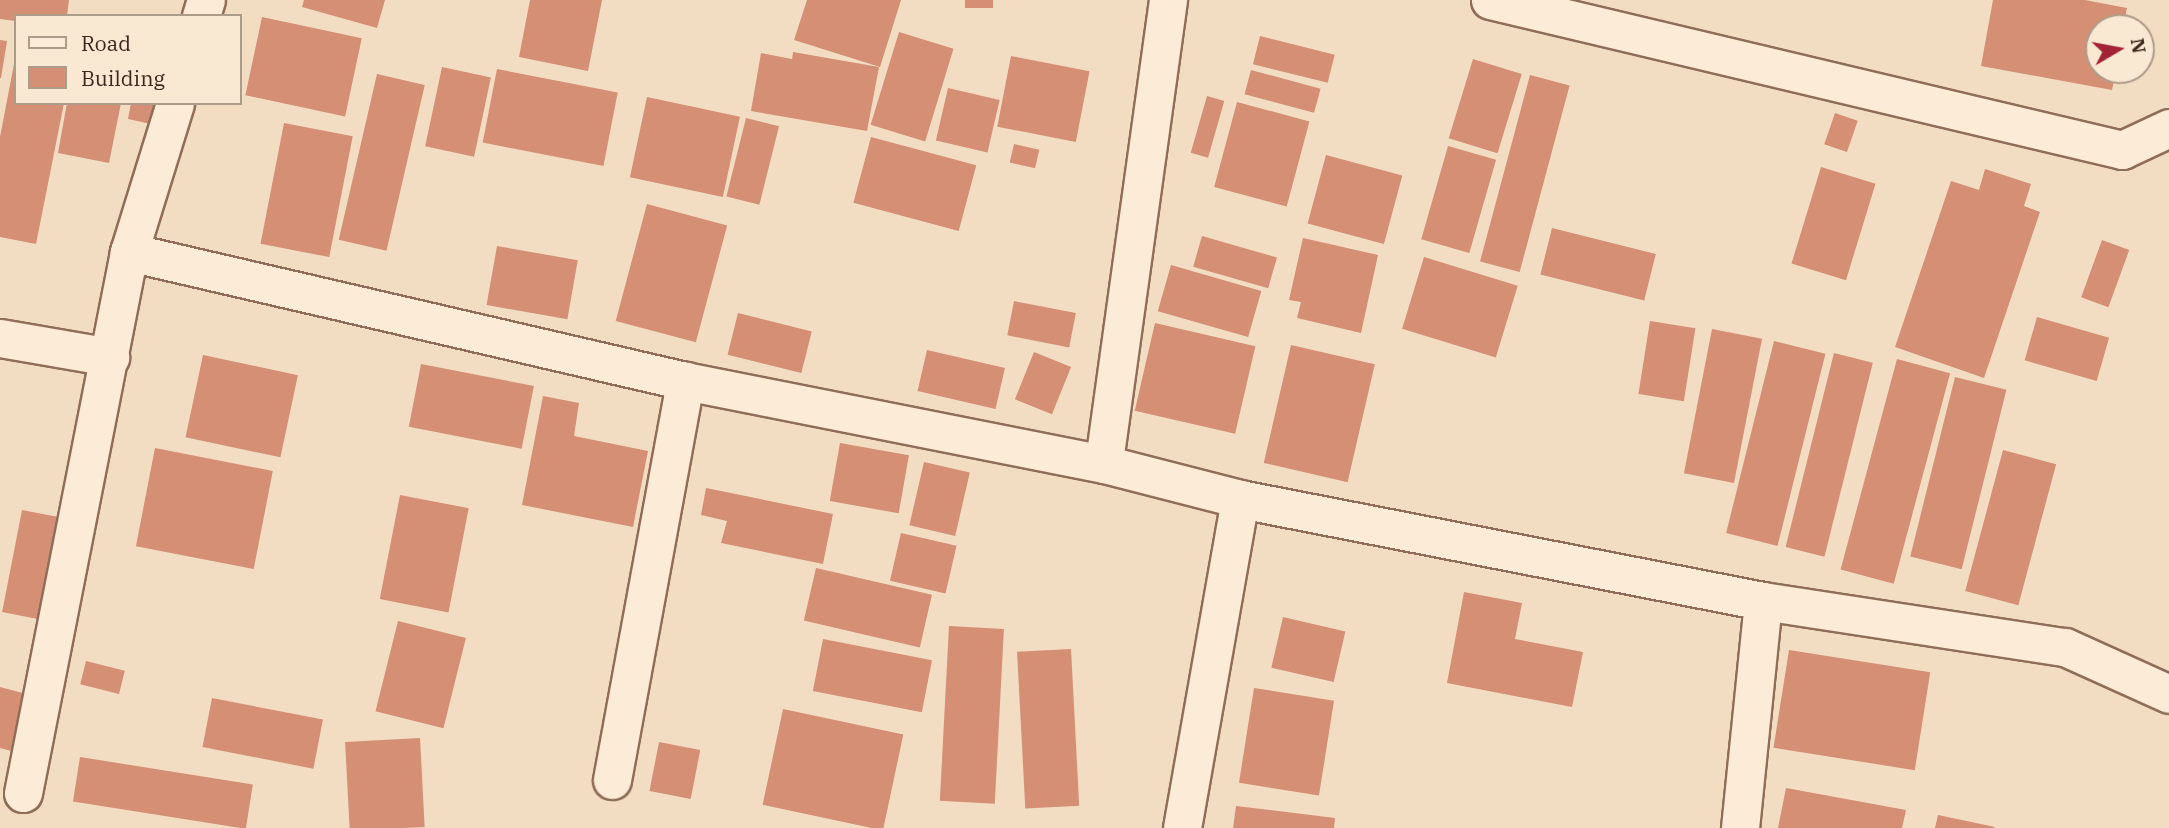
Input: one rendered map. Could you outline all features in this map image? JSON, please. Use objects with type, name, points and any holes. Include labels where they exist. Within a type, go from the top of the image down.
[{"type":"street","points":[[1104,464],[1168,0]]},
{"type":"street","points":[[1490,0],[2122,150],[2169,128]]},
{"type":"street","points":[[23,793],[129,252],[173,105]]},
{"type":"street","points":[[129,252],[685,381],[1104,464],[1240,499],[1763,601],[2065,647],[2169,694]]},
{"type":"street","points":[[0,338],[110,358]]},
{"type":"street","points":[[612,780],[685,381]]},
{"type":"street","points":[[1182,828],[1240,499]]},
{"type":"street","points":[[1740,828],[1763,601]]},
{"type":"building","points":[[0,0],[69,0],[67,14],[14,14],[14,21],[0,19]]},
{"type":"building","points":[[304,0],[385,0],[377,28],[302,7]]},
{"type":"building","points":[[530,0],[602,0],[588,71],[519,57]]},
{"type":"building","points":[[807,0],[901,0],[880,67],[794,40]]},
{"type":"building","points":[[965,0],[993,0],[993,8],[965,8]]},
{"type":"building","points":[[1993,0],[2085,0],[2127,8],[2126,14],[2085,14],[2085,84],[2113,84],[2112,90],[1981,66]]},
{"type":"building","points":[[262,17],[362,38],[345,116],[245,95]]},
{"type":"building","points":[[899,32],[954,49],[925,141],[871,125]]},
{"type":"building","points":[[1260,36],[1335,55],[1328,83],[1253,64]]},
{"type":"building","points":[[0,40],[7,41],[1,78],[0,78]]},
{"type":"building","points":[[793,52],[879,67],[867,131],[751,111],[761,53],[792,59]]},
{"type":"building","points":[[1011,56],[1090,71],[1076,142],[997,127]]},
{"type":"building","points":[[1473,59],[1522,74],[1498,153],[1449,138]]},
{"type":"building","points":[[14,64],[14,105],[64,105],[36,244],[0,237],[0,137]]},
{"type":"building","points":[[442,67],[491,77],[474,157],[425,146]]},
{"type":"building","points":[[497,69],[618,92],[603,166],[483,143]]},
{"type":"building","points":[[1251,70],[1321,89],[1314,113],[1245,94]]},
{"type":"building","points":[[377,74],[425,85],[387,251],[339,240]]},
{"type":"building","points":[[1530,75],[1570,86],[1520,272],[1480,261]]},
{"type":"building","points":[[948,88],[1000,100],[987,153],[936,141]]},
{"type":"building","points":[[1207,96],[1224,101],[1208,158],[1191,153]]},
{"type":"building","points":[[647,97],[740,117],[723,197],[630,177]]},
{"type":"building","points":[[1237,102],[1309,121],[1287,206],[1214,187]]},
{"type":"building","points":[[67,105],[121,105],[109,163],[58,153]]},
{"type":"building","points":[[131,105],[174,105],[169,128],[128,119]]},
{"type":"building","points":[[1835,113],[1858,121],[1847,152],[1824,144]]},
{"type":"building","points":[[746,118],[779,126],[759,205],[726,197]]},
{"type":"building","points":[[284,123],[353,136],[329,257],[261,244]]},
{"type":"building","points":[[871,137],[976,165],[959,231],[853,203]]},
{"type":"building","points":[[1014,144],[1039,150],[1035,168],[1010,163]]},
{"type":"building","points":[[1448,146],[1496,160],[1469,253],[1421,239]]},
{"type":"building","points":[[1326,155],[1402,175],[1384,244],[1308,224]]},
{"type":"building","points":[[1821,167],[1876,184],[1846,280],[1791,264]]},
{"type":"building","points":[[1985,169],[2031,184],[2024,206],[2040,212],[1984,378],[1895,347],[1951,181],[1979,190]]},
{"type":"building","points":[[647,204],[727,225],[696,342],[616,321]]},
{"type":"building","points":[[1552,228],[1656,254],[1644,300],[1540,275]]},
{"type":"building","points":[[1202,236],[1277,257],[1268,288],[1193,267]]},
{"type":"building","points":[[1303,238],[1378,255],[1361,333],[1297,318],[1301,302],[1289,300]]},
{"type":"building","points":[[2102,240],[2129,250],[2108,307],[2081,297]]},
{"type":"building","points":[[497,246],[578,260],[567,319],[487,305]]},
{"type":"building","points":[[1424,257],[1518,286],[1496,357],[1402,329]]},
{"type":"building","points":[[1171,265],[1261,291],[1248,337],[1158,311]]},
{"type":"building","points":[[1014,301],[1076,313],[1069,347],[1007,335]]},
{"type":"building","points":[[738,313],[812,331],[801,373],[728,355]]},
{"type":"building","points":[[2037,317],[2109,338],[2097,381],[2025,360]]},
{"type":"building","points":[[1650,321],[1695,328],[1684,401],[1638,394]]},
{"type":"building","points":[[1155,323],[1255,346],[1235,434],[1135,411]]},
{"type":"building","points":[[1712,329],[1762,339],[1734,483],[1684,473]]},
{"type":"building","points":[[1774,341],[1825,354],[1778,546],[1726,533]]},
{"type":"building","points":[[1291,345],[1375,364],[1348,482],[1264,463]]},
{"type":"building","points":[[927,350],[1005,368],[996,409],[918,391]]},
{"type":"building","points":[[1034,352],[1071,367],[1052,414],[1015,399]]},
{"type":"building","points":[[1834,353],[1873,363],[1824,557],[1786,547]]},
{"type":"building","points":[[203,355],[298,375],[280,457],[186,437]]},
{"type":"building","points":[[1897,359],[1950,373],[1894,584],[1841,570]]},
{"type":"building","points":[[421,364],[534,386],[522,449],[409,427]]},
{"type":"building","points":[[1955,377],[2006,390],[1962,569],[1910,557]]},
{"type":"building","points":[[543,396],[579,403],[574,436],[648,451],[633,527],[522,505]]},
{"type":"building","points":[[840,443],[909,455],[899,513],[830,501]]},
{"type":"building","points":[[155,448],[273,471],[254,569],[136,546]]},
{"type":"building","points":[[2003,450],[2056,464],[2018,605],[1965,591]]},
{"type":"building","points":[[924,462],[970,473],[955,536],[909,525]]},
{"type":"building","points":[[706,488],[833,514],[823,564],[721,543],[727,521],[701,515]]},
{"type":"building","points":[[400,495],[469,508],[448,612],[380,599]]},
{"type":"building","points":[[22,510],[74,520],[54,622],[2,612]]},
{"type":"building","points":[[901,533],[957,546],[946,594],[890,581]]},
{"type":"building","points":[[816,568],[932,595],[920,647],[804,621]]},
{"type":"building","points":[[1464,592],[1522,603],[1515,639],[1583,652],[1572,707],[1447,683]]},
{"type":"building","points":[[1283,617],[1345,631],[1334,682],[1271,668]]},
{"type":"building","points":[[398,621],[466,638],[443,728],[376,711]]},
{"type":"building","points":[[949,626],[1004,629],[995,804],[940,801]]},
{"type":"building","points":[[823,639],[932,660],[922,712],[813,691]]},
{"type":"building","points":[[1071,649],[1079,806],[1025,809],[1017,652]]},
{"type":"building","points":[[1789,650],[1930,672],[1915,770],[1774,748]]},
{"type":"building","points":[[86,661],[125,671],[119,694],[80,684]]},
{"type":"building","points":[[0,687],[34,696],[19,753],[0,748]]},
{"type":"building","points":[[1254,688],[1334,701],[1319,795],[1239,783]]},
{"type":"building","points":[[212,698],[323,720],[313,769],[202,747]]},
{"type":"building","points":[[783,709],[903,735],[883,828],[871,828],[763,805]]},
{"type":"building","points":[[420,738],[425,827],[350,828],[345,742]]},
{"type":"building","points":[[659,742],[700,750],[691,799],[649,791]]},
{"type":"building","points":[[80,757],[253,784],[246,828],[73,801]]},
{"type":"building","points":[[1786,788],[1906,810],[1902,828],[1778,828]]},
{"type":"building","points":[[1236,806],[1335,818],[1334,828],[1233,828]]},
{"type":"building","points":[[1938,815],[1995,827],[1935,828]]}]
